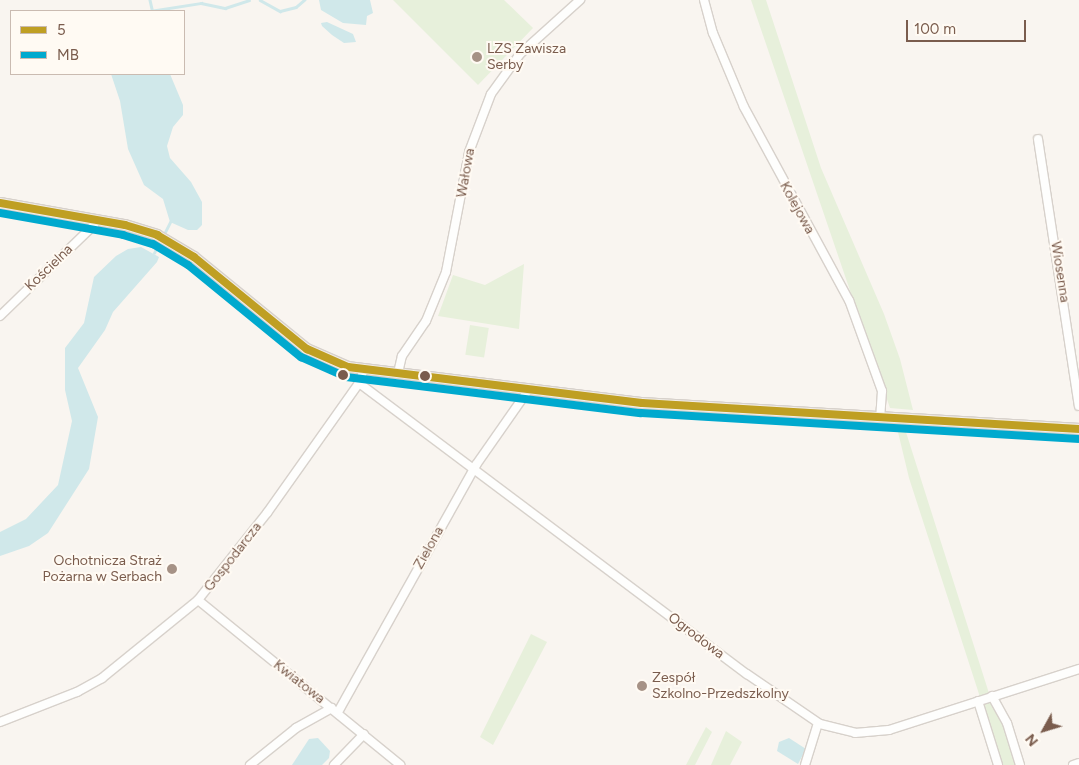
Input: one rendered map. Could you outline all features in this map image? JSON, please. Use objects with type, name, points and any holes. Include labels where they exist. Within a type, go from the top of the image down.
[{"type":"main road","points":[[0,203],[94,220],[157,235],[201,262],[308,349],[333,363],[364,369],[642,403],[1079,429]]},
{"type":"street","name":"Wałowa","points":[[398,373],[402,356],[426,321],[446,272],[473,137],[490,94],[520,54],[580,0]]},
{"type":"street","name":"Kolejowa","points":[[704,0],[713,33],[748,115],[849,300],[882,391],[880,418]]},
{"type":"street","name":"Wiosenna","points":[[1038,139],[1079,406]]},
{"type":"street","name":"Kościelna","points":[[0,316],[94,225],[94,220]]},
{"type":"street","name":"Gospodarcza","points":[[0,722],[77,692],[102,678],[198,600],[234,558],[358,383],[364,369]]},
{"type":"street","name":"Ogrodowa","points":[[358,383],[818,723],[838,730],[871,733],[889,730],[1079,670]]},
{"type":"street","name":"Zielona","points":[[250,765],[278,741],[335,710],[474,470],[529,389]]},
{"type":"street","name":"Kwiatowa","points":[[198,600],[400,765]]},
{"type":"street","points":[[992,696],[1007,723],[1020,765]]},
{"type":"street","points":[[978,701],[998,765]]},
{"type":"street","points":[[805,765],[818,723]]},
{"type":"street","points":[[334,765],[364,734]]},
{"type":"street","points":[[1073,765],[1079,763]]},
{"type":"green space","name":"LZS Zawisza Serby","points":[[393,0],[504,0],[533,28],[478,85]]},
{"type":"green space","points":[[751,0],[766,0],[821,168],[884,314],[900,359],[913,410],[890,408]]},
{"type":"green space","points":[[524,264],[519,329],[438,316],[453,275],[485,285]]},
{"type":"green space","points":[[470,325],[489,328],[484,358],[465,355]]},
{"type":"green space","points":[[897,428],[905,429],[994,709],[1003,719],[1017,765],[1002,765],[909,478]]},
{"type":"green space","points":[[531,634],[547,642],[493,745],[480,737]]},
{"type":"green space","points":[[706,727],[712,732],[695,765],[686,765]]},
{"type":"green space","points":[[726,731],[742,742],[730,765],[711,765]]},
{"type":"water","points":[[319,0],[370,0],[373,13],[367,16],[366,25],[343,23],[321,10]]},
{"type":"water","points":[[327,22],[353,34],[356,42],[344,43],[332,35],[322,26],[321,23]]},
{"type":"water","points":[[111,75],[170,75],[183,105],[183,115],[173,127],[167,146],[170,158],[191,182],[202,202],[202,225],[197,230],[188,230],[170,222],[163,199],[144,185],[128,149],[120,101]]},
{"type":"water","points":[[141,247],[159,257],[157,262],[113,312],[105,330],[78,368],[98,417],[89,469],[48,533],[29,546],[0,556],[0,532],[26,519],[58,485],[72,421],[65,390],[65,348],[84,323],[94,277],[116,256],[128,249]]},
{"type":"water","points":[[318,738],[330,751],[329,758],[322,765],[292,765],[309,739]]},
{"type":"water","points":[[789,738],[806,749],[798,764],[777,751],[779,742]]},
{"type":"waterway","points":[[150,0],[152,9]]},
{"type":"waterway","points":[[156,10],[201,3],[225,8],[249,0]]},
{"type":"waterway","points":[[260,0],[280,11],[296,7],[304,0]]},
{"type":"waterway","points":[[163,236],[170,222]]},
{"type":"waterway","points":[[154,253],[160,241]]},
{"type":"transit line","name":"5","points":[[0,203],[125,225],[157,235],[194,257],[307,349],[348,367],[642,403],[1079,429]]},
{"type":"transit line","name":"MB","points":[[0,213],[123,235],[153,244],[188,265],[301,357],[346,377],[641,413],[1078,439]]},
{"type":"place","name":"LZS Zawisza Serby","points":[[477,57]]},
{"type":"place","name":"Ochotnicza Straż Pożarna w Serbach","points":[[172,569]]},
{"type":"place","name":"Zespół Szkolno-Przedszkolny","points":[[642,686]]}]
